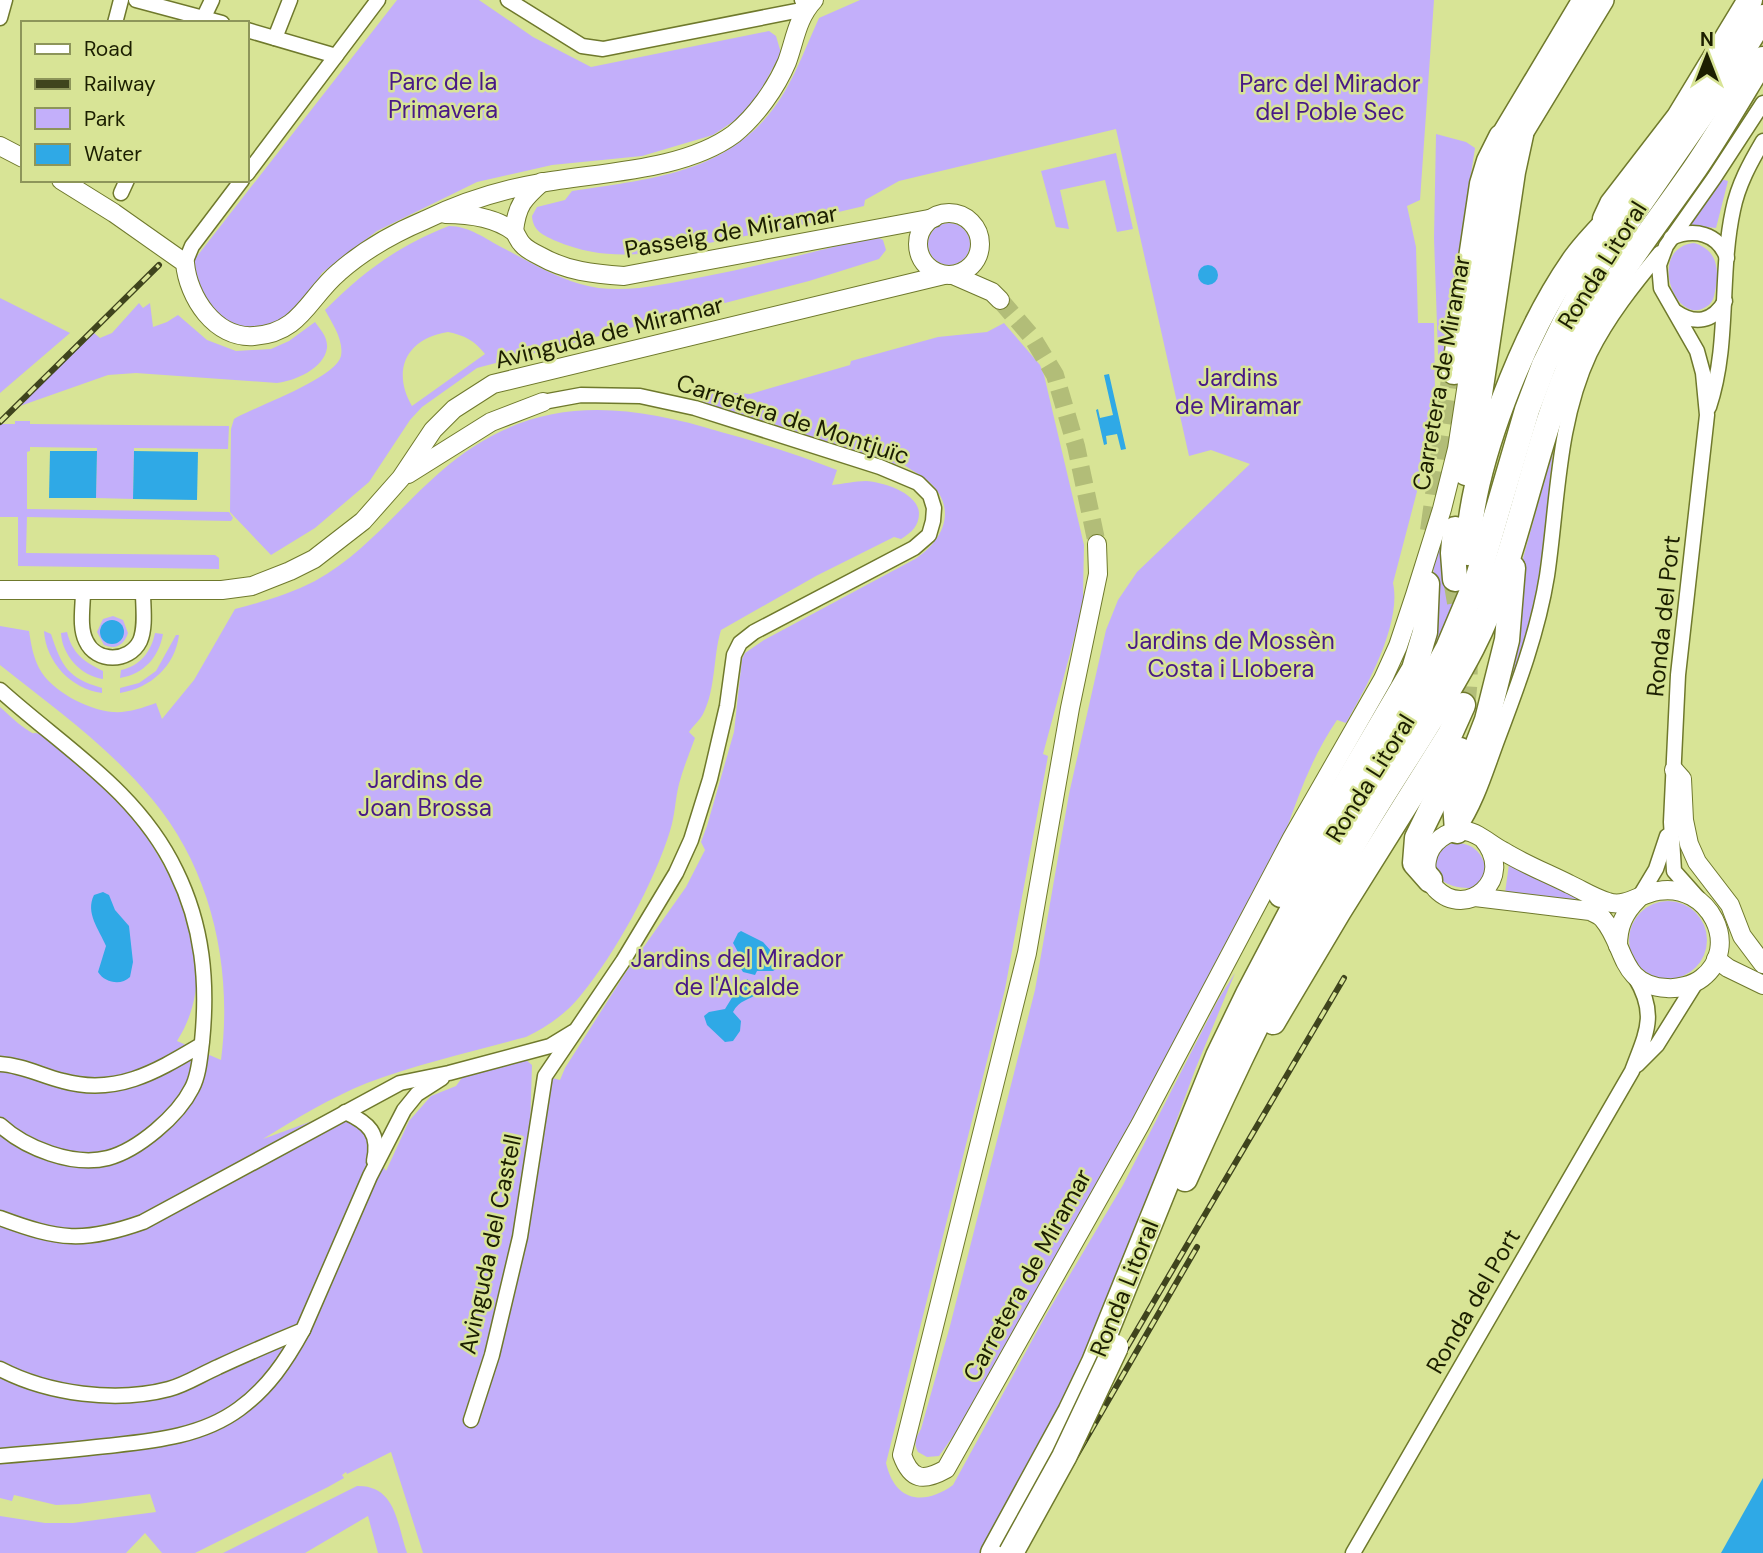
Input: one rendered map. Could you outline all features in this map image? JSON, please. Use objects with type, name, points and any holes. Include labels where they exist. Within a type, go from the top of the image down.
[{"type":"highway","points":[[1600,229],[1612,204],[1679,117],[1750,0]]},
{"type":"highway","name":"Ronda Litoral","points":[[1011,1553],[1064,1457],[1191,1143],[1218,1056],[1280,931],[1342,820],[1423,694],[1448,648],[1478,577],[1527,410],[1544,365],[1587,280],[1704,112],[1763,17]]},
{"type":"highway","name":"Ronda Litoral","points":[[1191,1143],[1357,837],[1446,695],[1474,644],[1502,573],[1562,383],[1579,344],[1607,294],[1698,164],[1763,59]]},
{"type":"highway","points":[[1468,553],[1469,529],[1479,482],[1499,416],[1516,372],[1557,286],[1576,257],[1704,112]]},
{"type":"highway","points":[[1454,372],[1482,184],[1489,160],[1511,136]]},
{"type":"highway","points":[[1455,579],[1453,553],[1457,515],[1473,441],[1513,172],[1511,136]]},
{"type":"highway","points":[[1457,831],[1455,803],[1487,720],[1507,640],[1514,534]]},
{"type":"highway","points":[[1191,1143],[1191,1110],[1231,1002],[1277,902],[1414,669],[1425,632],[1427,584]]},
{"type":"highway","points":[[1430,880],[1415,863],[1417,838],[1474,720],[1482,676]]},
{"type":"highway","points":[[1191,1143],[1450,734],[1463,705]]},
{"type":"highway","name":"Ronda Litoral","points":[[993,1553],[1116,1328]]},
{"type":"main road","points":[[1511,136],[1583,0]]},
{"type":"main road","points":[[1511,136],[1603,0]]},
{"type":"street","points":[[0,18],[5,0]]},
{"type":"street","points":[[116,21],[126,1],[202,20],[212,0]]},
{"type":"street","points":[[275,37],[290,0]]},
{"type":"street","points":[[248,173],[378,0]]},
{"type":"street","points":[[508,0],[582,46],[603,49],[807,3]]},
{"type":"street","points":[[438,214],[496,192],[542,182],[655,166],[706,149],[734,134],[774,87],[787,61],[795,31],[807,3]]},
{"type":"street","points":[[248,30],[336,56]]},
{"type":"street","name":"Ronda del Port","points":[[1707,415],[1698,351],[1661,288],[1659,265],[1668,242],[1763,103]]},
{"type":"street","name":"Carretera de Miramar","points":[[1097,544],[1098,574],[1070,708],[1027,953],[928,1357],[904,1443],[902,1455],[907,1469],[917,1476],[933,1477],[946,1469],[1140,1125],[1280,861],[1383,679],[1398,646],[1442,509],[1457,449],[1497,187],[1511,136]]},
{"type":"street","name":"Ronda del Port","points":[[1699,899],[1674,871],[1671,822],[1678,676],[1707,415],[1717,384],[1730,223],[1745,172],[1763,141]]},
{"type":"street","points":[[0,146],[21,157]]},
{"type":"street","points":[[64,182],[114,213],[184,263],[192,246],[240,182]]},
{"type":"street","points":[[514,231],[516,214],[523,199],[542,182]]},
{"type":"street","points":[[496,192],[518,193],[523,199]]},
{"type":"street","points":[[487,219],[483,214],[496,192]]},
{"type":"street","name":"Passeig de Miramar","points":[[184,263],[191,290],[205,314],[225,329],[251,337],[276,334],[296,322],[336,274],[363,253],[438,214],[467,214],[487,219],[514,231],[522,245],[541,257],[591,274],[624,276],[934,218]]},
{"type":"street","points":[[951,214],[968,220],[979,236],[978,256],[996,296],[930,268],[920,246],[927,223],[934,218],[951,214]]},
{"type":"street","name":"Passeig de Miramar","points":[[887,227],[904,228],[920,246]]},
{"type":"street","points":[[1457,831],[1471,810],[1533,639],[1547,575],[1560,463],[1574,398],[1602,331],[1668,242],[1687,233],[1706,235],[1720,244],[1728,261]]},
{"type":"street","name":"Avinguda de Miramar","points":[[885,288],[907,279],[915,269],[920,246]]},
{"type":"street","points":[[949,275],[968,268],[978,256]]},
{"type":"street","name":"Avinguda de Miramar","points":[[0,590],[142,592],[222,590],[252,586],[314,559],[363,522],[401,478],[432,430],[454,409],[493,384],[885,288],[949,275]]},
{"type":"street","points":[[1695,321],[1715,314],[1725,300]]},
{"type":"street","points":[[1674,311],[1723,331]]},
{"type":"street","points":[[527,376],[518,387],[517,397],[526,403],[543,402]]},
{"type":"street","name":"Carretera de Montjuïc","points":[[543,402],[581,395],[640,396],[695,408],[860,460],[918,483],[930,495],[934,508],[929,535],[915,548],[754,632],[740,643],[734,655],[727,706],[710,779],[691,840],[676,873],[579,1027]]},
{"type":"street","points":[[401,478],[491,422],[543,402]]},
{"type":"street","points":[[83,592],[83,631],[86,641],[91,649],[109,658],[128,654],[141,640],[142,592]]},
{"type":"street","points":[[0,690],[116,788],[136,809],[176,869],[191,904],[201,940],[205,1002],[195,1080],[181,1104],[153,1135],[108,1158],[76,1159],[50,1154],[13,1137],[0,1125]]},
{"type":"street","points":[[1674,770],[1682,779],[1684,820],[1696,862],[1730,905],[1742,936],[1763,964]]},
{"type":"street","name":"Ronda del Port","points":[[1638,899],[1660,859],[1671,822]]},
{"type":"street","points":[[1457,831],[1466,831],[1483,839],[1511,856],[1606,902],[1625,902],[1660,890],[1685,893],[1699,899],[1718,930],[1716,959],[1705,975],[1697,981],[1670,989],[1656,987],[1632,973],[1604,919],[1590,911],[1475,897],[1454,899],[1444,895],[1430,880],[1427,862],[1433,845],[1457,831]]},
{"type":"street","points":[[1475,897],[1491,882],[1495,870],[1491,848],[1483,839]]},
{"type":"street","points":[[1618,946],[1621,920],[1638,899]]},
{"type":"street","points":[[1716,959],[1763,985]]},
{"type":"street","name":"Ronda del Port","points":[[1353,1553],[1632,1072],[1645,1036],[1649,1011],[1646,995],[1632,973]]},
{"type":"street","name":"Ronda del Port","points":[[1632,1072],[1657,1045],[1697,981]]},
{"type":"street","points":[[0,1218],[42,1233],[83,1237],[114,1232],[143,1222],[400,1083],[550,1046],[579,1027]]},
{"type":"street","name":"Avinguda del Castell","points":[[471,1420],[492,1355],[520,1237],[545,1076],[579,1027]]},
{"type":"street","points":[[0,1064],[11,1064],[66,1082],[110,1086],[151,1074],[201,1045]]},
{"type":"street","points":[[528,1052],[535,1058],[545,1076]]},
{"type":"street","points":[[0,1456],[162,1440],[200,1430],[238,1410],[265,1386],[286,1361],[303,1331],[370,1176],[404,1110],[417,1094],[449,1073]]},
{"type":"street","points":[[345,1112],[364,1122],[375,1138],[376,1150],[370,1176]]},
{"type":"street","points":[[0,1369],[16,1378],[70,1393],[118,1396],[170,1389],[256,1349],[303,1331]]},
{"type":"green space","name":"Parc de la Primavera","points":[[397,0],[479,0],[533,37],[591,67],[769,31],[776,36],[781,53],[756,99],[734,121],[713,135],[642,156],[552,165],[477,182],[377,231],[322,273],[302,305],[284,319],[265,329],[245,329],[228,324],[211,310],[201,293],[194,260]]},
{"type":"green space","points":[[860,0],[1434,0],[1420,200],[1407,206],[1416,247],[1418,323],[1434,323],[1435,394],[1420,480],[1393,583],[1392,617],[1387,636],[1372,674],[1346,723],[1337,720],[1321,747],[1301,789],[1285,834],[1108,1166],[954,1435],[939,1456],[927,1457],[918,1452],[916,1440],[950,1326],[1035,990],[1069,794],[1106,630],[1118,600],[1137,572],[1250,464],[1211,450],[1189,456],[1116,129],[899,181],[865,200],[864,206],[830,214],[830,219],[677,249],[637,254],[597,253],[556,241],[537,229],[532,216],[537,207],[565,200],[572,191],[664,175],[692,167],[719,155],[743,139],[766,118],[785,91],[819,18]]},
{"type":"green space","points":[[1436,134],[1466,142],[1475,148],[1439,382],[1434,238]]},
{"type":"green space","points":[[1116,153],[1133,229],[1117,232],[1105,180],[1060,190],[1069,229],[1056,227],[1041,171]]},
{"type":"green space","points":[[1721,179],[1728,181],[1716,228],[1689,225]]},
{"type":"green space","points":[[949,223],[964,229],[970,244],[964,259],[949,265],[934,259],[928,244],[934,229]]},
{"type":"green space","points":[[449,226],[463,228],[560,277],[580,284],[610,289],[641,288],[702,277],[869,238],[877,237],[883,240],[886,250],[879,259],[809,281],[477,368],[422,407],[410,420],[369,482],[315,528],[271,555],[230,512],[231,429],[234,419],[310,383],[336,365],[341,356],[341,344],[325,310],[382,261]],"holes":[[[448,332],[473,342],[485,354],[412,406],[403,380],[403,368],[407,358],[422,341]]]},
{"type":"green space","points":[[1694,243],[1709,251],[1713,257],[1717,279],[1710,303],[1704,308],[1693,310],[1683,305],[1675,296],[1669,270],[1672,258],[1680,248]]},
{"type":"green space","points":[[0,298],[70,333],[0,393]]},
{"type":"green space","points":[[139,303],[143,308],[150,303],[153,327],[178,315],[207,340],[236,351],[271,349],[289,341],[315,322],[325,337],[327,348],[325,355],[314,368],[300,377],[284,382],[136,373],[108,375],[20,406],[94,333],[100,338],[112,333]]},
{"type":"green space","points":[[1004,323],[1040,365],[1044,375],[1084,545],[1085,598],[1043,754],[1048,756],[1005,989],[886,1463],[896,1486],[904,1493],[921,1498],[942,1492],[953,1485],[1046,1315],[1123,1185],[1218,1000],[1235,973],[1195,1070],[1109,1304],[1066,1399],[984,1553],[423,1553],[391,1452],[347,1474],[346,1472],[342,1475],[344,1478],[328,1487],[195,1553],[162,1553],[145,1533],[126,1553],[0,1553],[0,1516],[45,1523],[73,1523],[156,1512],[150,1494],[56,1505],[14,1495],[12,1501],[0,1498],[0,707],[25,729],[54,743],[102,783],[119,800],[151,843],[178,895],[194,946],[196,989],[186,1024],[177,1041],[221,1060],[224,991],[214,922],[190,857],[173,827],[118,762],[80,728],[0,665],[0,626],[29,631],[39,668],[52,684],[71,698],[93,708],[113,712],[130,711],[156,703],[162,719],[194,680],[235,609],[296,590],[332,570],[365,545],[439,473],[472,448],[505,429],[539,417],[573,411],[608,410],[682,421],[765,445],[837,470],[832,485],[873,482],[890,486],[913,500],[919,513],[918,522],[901,539],[894,537],[816,576],[721,630],[710,694],[703,714],[689,732],[695,738],[681,778],[672,825],[663,851],[644,895],[620,939],[594,978],[569,1008],[526,1037],[367,1083],[314,1109],[263,1139],[348,1108],[369,1134],[373,1150],[386,1171],[409,1121],[431,1096],[456,1086],[464,1075],[525,1059],[532,1065],[530,1128],[545,1076],[560,1080],[626,972],[686,887],[705,850],[701,842],[734,732],[742,659],[745,653],[924,553],[938,537],[945,518],[945,508],[935,488],[904,465],[702,404],[706,391],[750,394],[850,365],[851,361],[938,337],[987,332]]},
{"type":"green space","points":[[15,421],[30,421],[30,424],[229,426],[228,449],[134,448],[133,499],[96,498],[97,448],[30,447],[27,452],[27,509],[229,512],[233,518],[231,521],[27,517],[26,553],[215,555],[219,558],[219,569],[18,566],[18,517],[0,517],[0,424],[15,424]]},
{"type":"green space","points":[[1553,450],[1534,601],[1521,651],[1490,735],[1522,562]]},
{"type":"green space","points":[[1446,527],[1445,554],[1453,612],[1429,661],[1434,562]]},
{"type":"green space","points":[[113,616],[123,620],[128,633],[124,641],[116,647],[104,645],[97,632],[103,619]]},
{"type":"green space","points":[[44,631],[51,634],[68,670],[81,680],[102,688],[102,693],[80,686],[62,672],[50,653]]},
{"type":"green space","points":[[67,632],[72,646],[80,656],[103,671],[103,679],[87,674],[74,663],[62,641],[61,633]]},
{"type":"green space","points":[[155,633],[163,634],[154,657],[136,673],[120,678],[121,670],[144,657]]},
{"type":"green space","points":[[176,635],[179,635],[177,646],[160,674],[142,686],[120,693],[120,688],[139,683],[156,671]]},
{"type":"green space","points":[[1453,843],[1472,847],[1483,861],[1487,874],[1475,888],[1451,885],[1441,880],[1437,874],[1435,868],[1438,856]]},
{"type":"green space","points":[[1509,864],[1590,903],[1505,893]]},
{"type":"green space","points":[[1668,901],[1683,904],[1696,912],[1704,925],[1707,940],[1704,955],[1696,968],[1683,976],[1668,979],[1653,976],[1640,968],[1632,955],[1629,940],[1632,925],[1640,912],[1653,904]]},
{"type":"green space","points":[[357,1486],[370,1487],[387,1499],[393,1508],[407,1553],[378,1553],[368,1516],[305,1553],[223,1553]]},
{"type":"water","points":[[1208,265],[1215,268],[1218,275],[1215,282],[1208,285],[1201,282],[1198,275],[1201,268]]},
{"type":"water","points":[[1109,374],[1126,449],[1121,450],[1117,434],[1106,436],[1107,444],[1104,445],[1096,410],[1098,409],[1100,418],[1113,415],[1104,375]]},
{"type":"water","points":[[50,451],[97,451],[96,498],[49,498]]},
{"type":"water","points":[[134,451],[198,452],[197,500],[133,499]]},
{"type":"water","points":[[112,620],[120,624],[124,632],[120,640],[112,644],[104,640],[100,632],[104,624]]},
{"type":"water","points":[[103,892],[109,895],[115,910],[129,926],[133,962],[130,977],[122,982],[109,981],[98,972],[106,946],[91,908],[94,895]]},
{"type":"water","points":[[741,931],[763,942],[780,961],[779,967],[773,971],[757,971],[755,975],[743,972],[740,967],[743,961],[733,943]]},
{"type":"water","points":[[747,979],[760,989],[759,993],[735,1008],[733,1012],[741,1021],[740,1031],[733,1041],[725,1042],[707,1025],[704,1016],[709,1012],[725,1009],[734,989],[744,988]]},
{"type":"water","points":[[1763,1478],[1763,1553],[1721,1553]]},
{"type":"tunnel","points":[[1000,300],[1032,337],[1055,375],[1076,446],[1097,544]]},
{"type":"tunnel","points":[[1432,531],[1454,372]]},
{"type":"tunnel","points":[[1455,579],[1465,657],[1463,705]]},
{"type":"railway","points":[[0,422],[159,265]]},
{"type":"railway","points":[[1006,1553],[1344,978]]},
{"type":"railway","points":[[1020,1553],[1197,1247]]},
{"type":"park label","name":"Parc del Mirador del Poble Sec","points":[[1330,97]]},
{"type":"park label","name":"Jardins de Miramar","points":[[1238,391]]},
{"type":"park label","name":"Jardins de Mossèn Costa i Llobera","points":[[1231,654]]},
{"type":"park label","name":"Jardins de Joan Brossa","points":[[425,793]]},
{"type":"park label","name":"Jardins del Mirador de l'Alcalde","points":[[737,972]]}]
